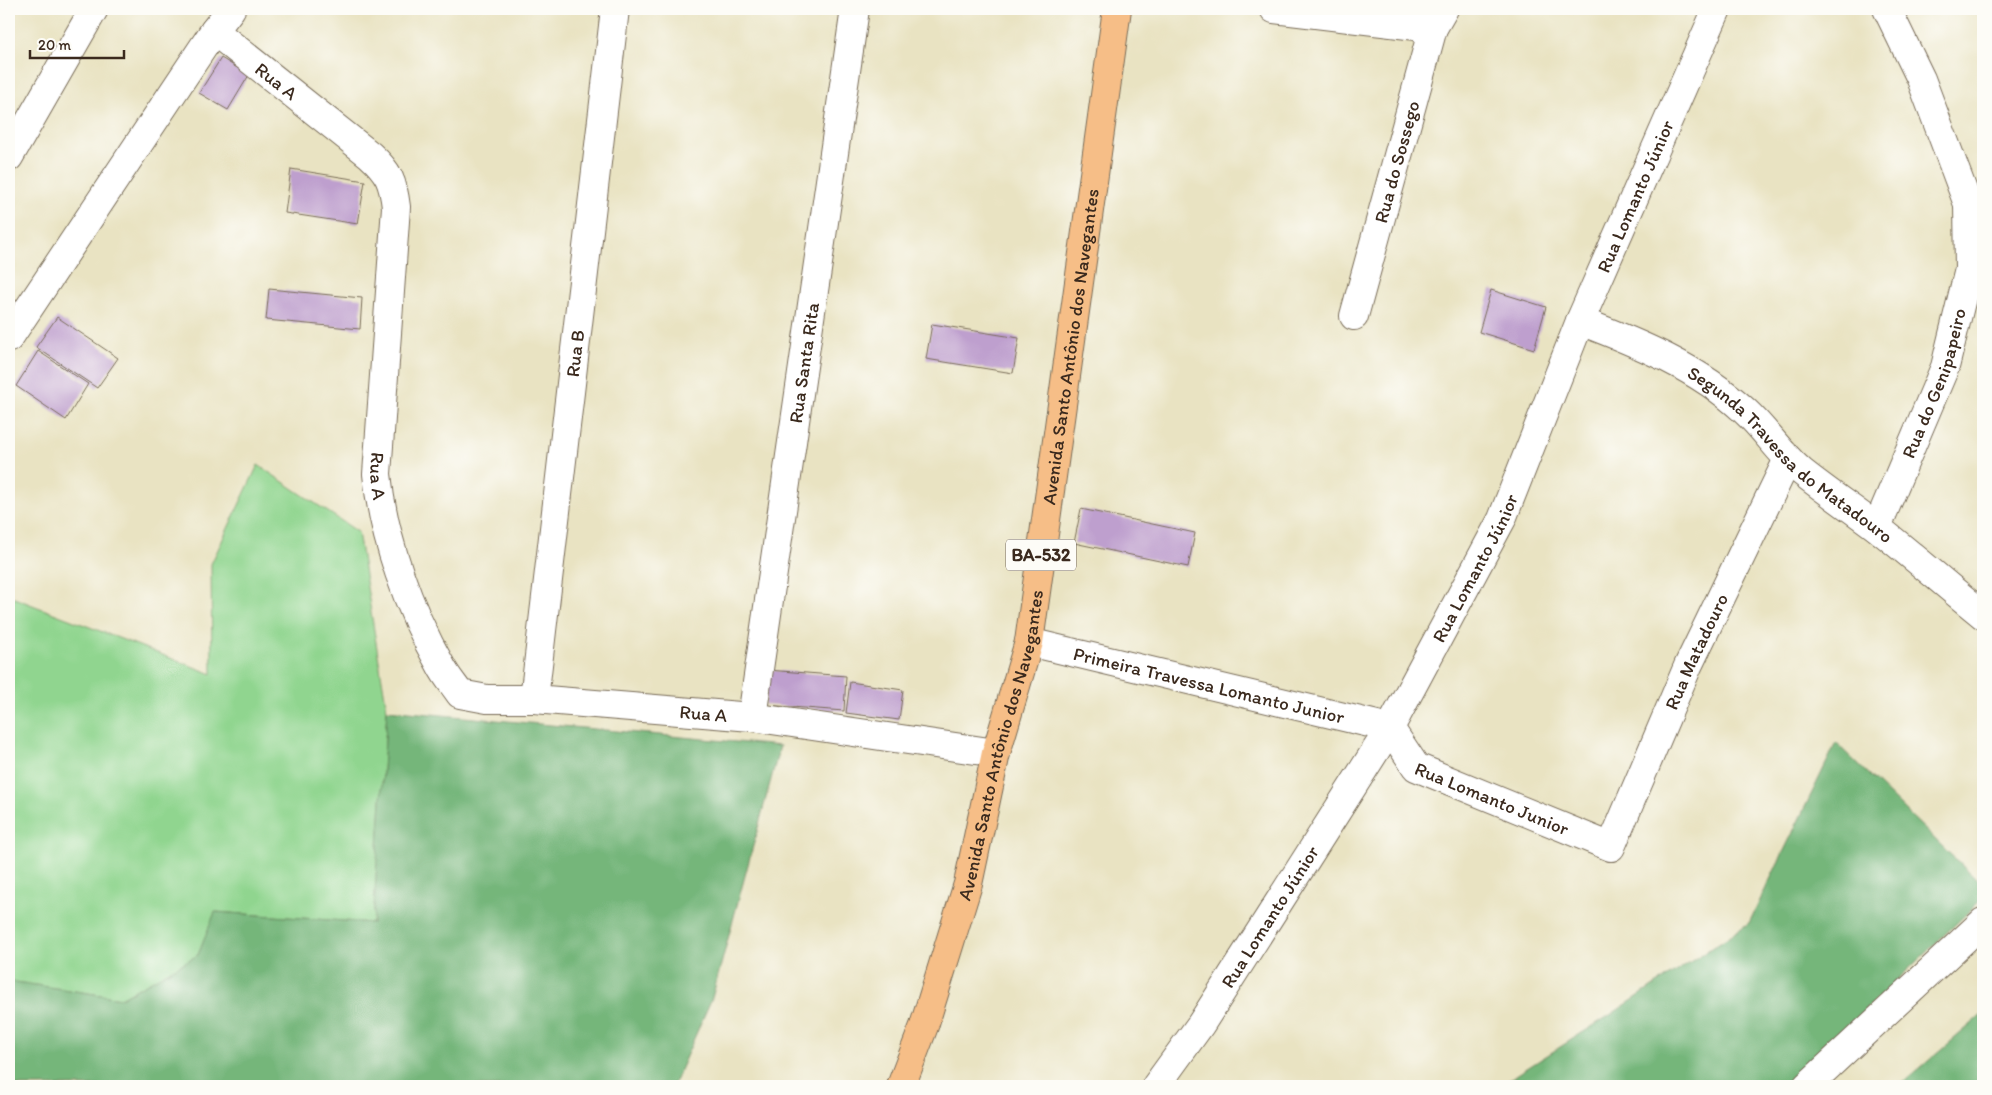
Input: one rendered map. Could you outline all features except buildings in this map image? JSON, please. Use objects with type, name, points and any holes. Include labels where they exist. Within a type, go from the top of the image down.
[{"type":"main road","name":"Avenida Santo Antônio dos Navegantes","points":[[901,1086],[924,1026],[968,884],[996,753],[1029,642],[1117,9]]},
{"type":"street","points":[[9,157],[94,9]]},
{"type":"street","points":[[9,338],[214,31],[231,9]]},
{"type":"street","name":"Rua B","points":[[534,699],[615,9]]},
{"type":"street","name":"Rua Santa Rita","points":[[752,717],[855,9]]},
{"type":"street","points":[[1274,9],[1438,18]]},
{"type":"street","name":"Rua Lomanto Júnior","points":[[1156,1086],[1201,1024],[1390,728],[1502,519],[1580,321],[1717,9]]},
{"type":"street","name":"Rua do Genipapeiro","points":[[1877,527],[1945,367],[1969,269],[1968,204],[1921,79],[1887,9]]},
{"type":"street","name":"Rua do Sossego","points":[[1354,316],[1438,18]]},
{"type":"street","name":"Rua A","points":[[214,31],[384,167],[393,186],[396,207],[377,474],[379,502],[416,617],[441,667],[460,694],[488,699],[534,699],[752,717],[996,753]]},
{"type":"street","name":"Segunda Travessa do Matadouro","points":[[1580,321],[1625,338],[1678,364],[1713,386],[1745,411],[1801,471],[1877,527],[1983,615]]},
{"type":"street","name":"Rua Matadouro","points":[[1611,847],[1688,666],[1788,459]]},
{"type":"street","name":"Primeira Travessa Lomanto Junior","points":[[1029,642],[1390,728]]},
{"type":"street","name":"Rua Lomanto Junior","points":[[1390,728],[1416,767],[1611,847]]},
{"type":"street","points":[[1807,1086],[1983,922]]},
{"type":"green space","points":[[258,465],[358,532],[387,710],[373,923],[216,912],[198,955],[121,998],[9,981],[9,596],[212,674],[211,564]]},
{"type":"green space","points":[[387,710],[780,746],[712,998],[673,1086],[9,1086],[9,981],[121,998],[198,955],[215,912],[373,923]]},
{"type":"green space","points":[[1836,743],[1983,886],[1983,898],[1786,1086],[1499,1086],[1749,923]]},
{"type":"green space","points":[[1983,1014],[1983,1086],[1899,1086]]}]
